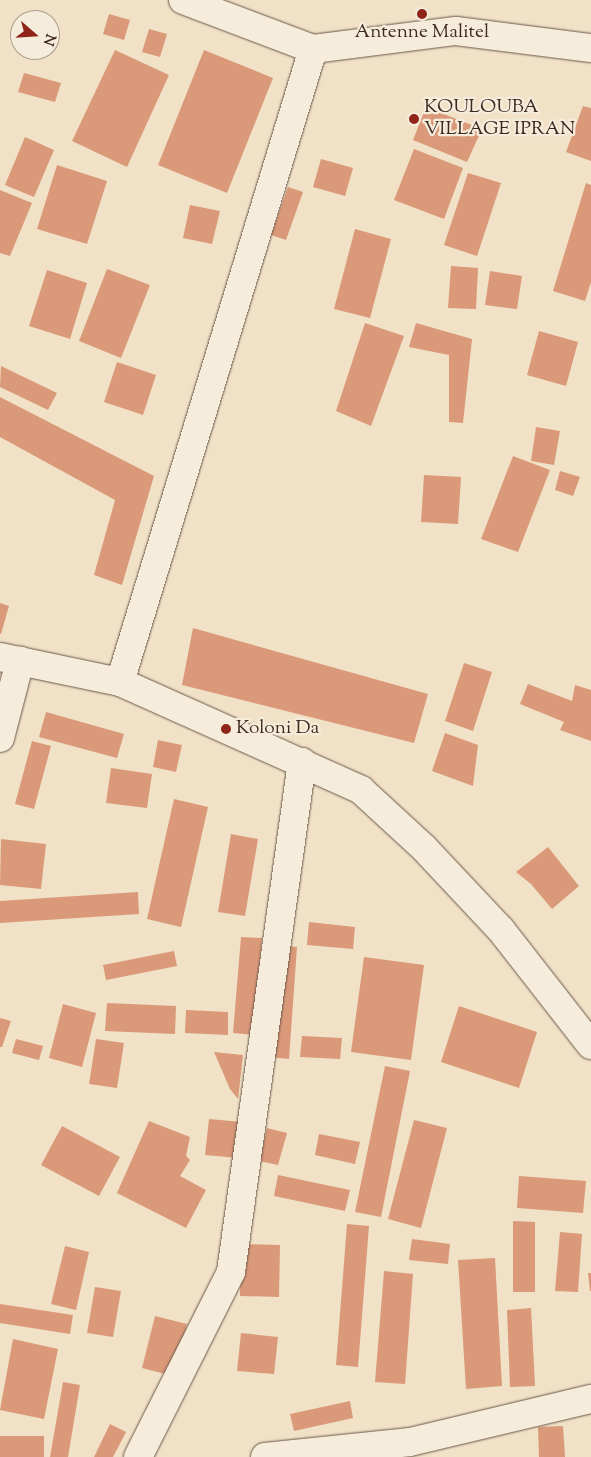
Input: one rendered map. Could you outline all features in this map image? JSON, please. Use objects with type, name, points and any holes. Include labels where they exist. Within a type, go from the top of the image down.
[{"type":"street","points":[[183,0],[313,49],[456,31],[591,48]]},
{"type":"street","points":[[120,682],[313,49]]},
{"type":"street","points":[[0,738],[10,659],[120,682],[361,790],[424,848],[501,930],[591,1045]]},
{"type":"street","points":[[138,1457],[231,1272],[302,762]]},
{"type":"street","points":[[265,1457],[410,1450],[591,1399]]},
{"type":"building","points":[[109,14],[130,20],[124,40],[103,34]]},
{"type":"building","points":[[149,29],[167,34],[160,57],[142,52]]},
{"type":"building","points":[[115,50],[169,75],[127,167],[72,141]]},
{"type":"building","points":[[204,50],[273,78],[227,193],[158,165]]},
{"type":"building","points":[[24,73],[61,83],[55,102],[18,92]]},
{"type":"building","points":[[583,106],[591,108],[591,161],[566,152]]},
{"type":"building","points":[[426,107],[482,129],[467,162],[413,140]]},
{"type":"building","points":[[25,137],[54,150],[34,197],[5,185]]},
{"type":"building","points":[[414,149],[463,168],[444,219],[394,200]]},
{"type":"building","points":[[321,159],[353,168],[345,196],[313,187]]},
{"type":"building","points":[[57,165],[107,181],[87,244],[37,229]]},
{"type":"building","points":[[468,173],[501,183],[477,256],[444,245]]},
{"type":"building","points":[[586,183],[591,185],[591,282],[585,301],[553,291]]},
{"type":"building","points":[[288,187],[303,192],[286,240],[271,235]]},
{"type":"building","points":[[0,190],[32,203],[10,256],[0,253]]},
{"type":"building","points":[[190,205],[220,211],[212,244],[183,238]]},
{"type":"building","points":[[355,229],[391,239],[370,318],[334,309]]},
{"type":"building","points":[[451,266],[478,268],[476,309],[448,308]]},
{"type":"building","points":[[107,269],[150,285],[121,358],[79,341]]},
{"type":"building","points":[[47,270],[87,283],[70,339],[29,326]]},
{"type":"building","points":[[490,271],[522,276],[517,309],[485,305]]},
{"type":"building","points":[[365,323],[404,336],[371,426],[336,411]]},
{"type":"building","points":[[416,323],[472,339],[463,423],[449,422],[449,355],[409,347]]},
{"type":"building","points":[[539,331],[578,342],[566,386],[527,375]]},
{"type":"building","points":[[117,362],[156,375],[143,415],[104,402]]},
{"type":"building","points":[[1,366],[57,393],[48,410],[0,387]]},
{"type":"building","points":[[0,397],[154,476],[122,585],[94,575],[115,500],[0,437]]},
{"type":"building","points":[[536,427],[560,431],[554,465],[531,461]]},
{"type":"building","points":[[513,456],[550,470],[518,552],[481,539]]},
{"type":"building","points":[[560,471],[580,477],[573,496],[555,490]]},
{"type":"building","points":[[424,475],[461,477],[458,524],[421,522]]},
{"type":"building","points":[[0,603],[9,606],[1,634],[0,634]]},
{"type":"building","points":[[193,628],[428,694],[414,743],[182,685]]},
{"type":"building","points":[[464,663],[492,672],[473,731],[445,721]]},
{"type":"building","points":[[528,684],[572,701],[575,685],[591,690],[591,741],[560,730],[564,722],[520,704]]},
{"type":"building","points":[[46,712],[124,734],[117,758],[39,737]]},
{"type":"building","points":[[445,733],[478,745],[473,786],[432,771]]},
{"type":"building","points":[[158,740],[182,745],[176,772],[153,767]]},
{"type":"building","points":[[32,741],[51,746],[34,809],[15,804]]},
{"type":"building","points":[[111,768],[152,774],[147,808],[106,803]]},
{"type":"building","points":[[174,799],[208,807],[181,927],[147,919]]},
{"type":"building","points":[[231,834],[258,839],[245,916],[218,912]]},
{"type":"building","points":[[1,839],[46,844],[41,889],[0,885]]},
{"type":"building","points":[[548,847],[579,886],[552,909],[531,884],[516,872]]},
{"type":"building","points":[[138,892],[139,914],[0,923],[0,901]]},
{"type":"building","points":[[309,922],[355,927],[353,949],[307,945]]},
{"type":"building","points":[[241,937],[262,938],[254,1035],[233,1033]]},
{"type":"building","points":[[277,945],[297,947],[289,1059],[269,1057]]},
{"type":"building","points":[[174,951],[177,966],[106,980],[103,965]]},
{"type":"building","points":[[364,957],[424,965],[411,1060],[351,1052]]},
{"type":"building","points":[[107,1003],[176,1006],[175,1034],[105,1031]]},
{"type":"building","points":[[63,1004],[96,1013],[82,1067],[49,1058]]},
{"type":"building","points":[[459,1006],[537,1032],[519,1088],[441,1062]]},
{"type":"building","points":[[186,1010],[228,1012],[228,1035],[185,1033]]},
{"type":"building","points":[[0,1018],[11,1021],[2,1047],[0,1047]]},
{"type":"building","points":[[302,1036],[342,1038],[340,1059],[300,1057]]},
{"type":"building","points":[[16,1039],[43,1046],[39,1060],[12,1053]]},
{"type":"building","points":[[96,1039],[124,1043],[117,1088],[89,1084]]},
{"type":"building","points":[[214,1052],[243,1055],[238,1099],[230,1089]]},
{"type":"building","points":[[385,1066],[410,1071],[381,1217],[355,1212]]},
{"type":"building","points":[[209,1119],[242,1122],[238,1158],[205,1155]]},
{"type":"building","points":[[414,1120],[447,1128],[421,1228],[388,1219]]},
{"type":"building","points":[[149,1121],[190,1137],[186,1156],[190,1160],[180,1176],[206,1190],[186,1228],[117,1193]]},
{"type":"building","points":[[62,1126],[120,1157],[99,1196],[41,1165]]},
{"type":"building","points":[[267,1128],[287,1133],[278,1165],[259,1161]]},
{"type":"building","points":[[319,1134],[360,1142],[355,1164],[315,1155]]},
{"type":"building","points":[[278,1175],[350,1190],[345,1211],[274,1196]]},
{"type":"building","points":[[519,1176],[586,1181],[583,1213],[517,1208]]},
{"type":"building","points":[[513,1221],[535,1222],[535,1292],[513,1292]]},
{"type":"building","points":[[347,1224],[369,1226],[358,1367],[336,1365]]},
{"type":"building","points":[[560,1232],[582,1234],[578,1292],[555,1291]]},
{"type":"building","points":[[412,1239],[450,1244],[448,1264],[409,1260]]},
{"type":"building","points":[[241,1244],[280,1245],[279,1297],[240,1296]]},
{"type":"building","points":[[65,1246],[89,1252],[76,1310],[51,1304]]},
{"type":"building","points":[[495,1258],[502,1386],[466,1389],[458,1260]]},
{"type":"building","points":[[384,1271],[413,1274],[405,1384],[375,1382]]},
{"type":"building","points":[[588,1273],[591,1273],[591,1291],[590,1291]]},
{"type":"building","points":[[95,1287],[121,1291],[113,1337],[87,1333]]},
{"type":"building","points":[[0,1304],[73,1315],[70,1334],[0,1323]]},
{"type":"building","points":[[531,1308],[535,1386],[510,1387],[507,1310]]},
{"type":"building","points":[[155,1316],[187,1324],[173,1376],[142,1368]]},
{"type":"building","points":[[241,1333],[278,1337],[274,1374],[237,1371]]},
{"type":"building","points":[[13,1339],[58,1349],[44,1419],[0,1410]]},
{"type":"building","points":[[63,1382],[80,1385],[68,1457],[50,1457]]},
{"type":"building","points":[[350,1401],[353,1418],[294,1431],[290,1414]]},
{"type":"building","points":[[110,1424],[126,1432],[113,1457],[94,1457]]},
{"type":"building","points":[[563,1426],[565,1457],[539,1457],[538,1427]]},
{"type":"building","points":[[0,1436],[44,1436],[44,1457],[0,1457]]},
{"type":"place","name":"Antenne Malitel","points":[[422,14]]},
{"type":"place","name":"KOULOUBA VILLAGE IPRAN","points":[[414,119]]},
{"type":"place","name":"Koloni Da","points":[[226,729]]}]
